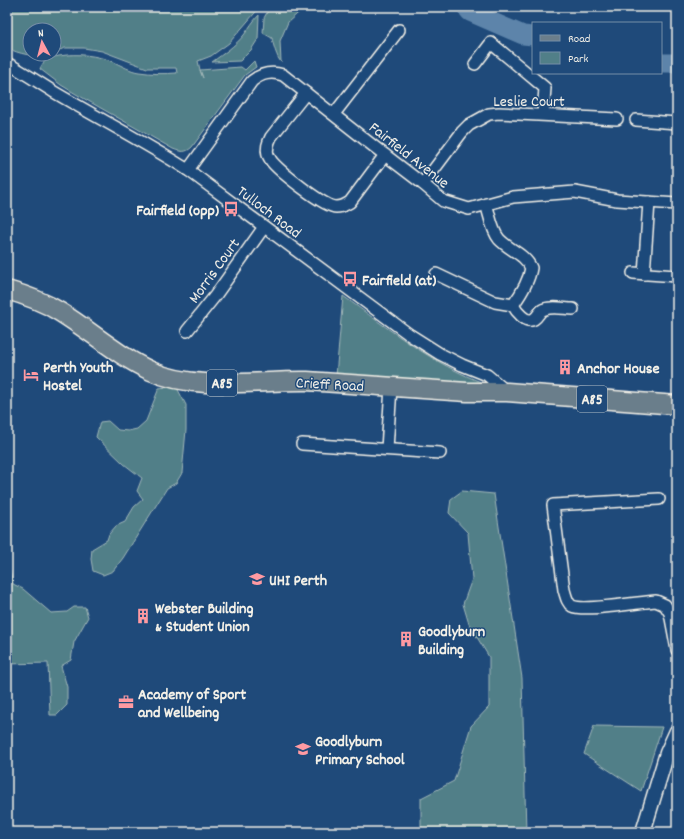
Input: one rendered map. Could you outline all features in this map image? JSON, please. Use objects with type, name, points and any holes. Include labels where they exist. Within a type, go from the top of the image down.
[{"type":"main road","name":"Crieff Road","points":[[7,290],[41,302],[152,372],[173,378],[213,384],[289,380],[467,392],[507,392],[677,405]]},
{"type":"street","points":[[334,114],[400,30]]},
{"type":"street","points":[[475,64],[490,43],[545,88],[543,114]]},
{"type":"street","name":"Tulloch Road","points":[[7,63],[188,170],[410,334],[440,354],[487,375],[507,392]]},
{"type":"street","name":"Fairfield Avenue","points":[[188,170],[252,81],[259,75],[268,72],[276,72],[283,75],[334,114],[443,201],[469,209],[513,197],[575,192],[617,200],[677,204]]},
{"type":"street","points":[[306,93],[271,137],[267,145],[268,153],[272,162],[300,185],[325,204],[335,207],[343,206],[350,202],[385,155]]},
{"type":"street","name":"Leslie Court","points":[[423,184],[469,124],[489,114],[543,114],[617,119]]},
{"type":"street","points":[[636,120],[677,123]]},
{"type":"street","points":[[650,202],[638,274],[677,276]]},
{"type":"street","points":[[486,204],[497,236],[506,245],[526,259],[531,268],[529,277],[513,305]]},
{"type":"street","name":"Morris Court","points":[[187,331],[264,227]]},
{"type":"street","points":[[436,274],[495,302],[513,305]]},
{"type":"street","points":[[513,305],[517,313],[530,320],[535,318],[540,311],[546,308],[573,309]]},
{"type":"street","points":[[387,449],[391,387]]},
{"type":"street","points":[[302,444],[440,453]]},
{"type":"street","points":[[659,499],[553,505],[564,590],[567,600],[571,606],[578,608],[594,608],[656,601],[665,605],[670,613],[677,650]]},
{"type":"street","points":[[643,832],[667,753],[677,731]]},
{"type":"green space","points":[[7,7],[260,7],[229,43],[211,56],[198,61],[200,70],[241,67],[245,70],[254,61],[256,67],[245,75],[192,147],[185,151],[173,149],[61,85],[40,69],[44,62],[62,62],[62,56],[73,55],[87,55],[100,58],[114,62],[133,71],[144,73],[177,73],[176,68],[147,68],[102,51],[84,48],[62,49],[62,22],[22,22],[22,53],[7,48]]},
{"type":"green space","points":[[270,7],[305,7],[288,22],[280,41],[281,62],[274,47],[272,38],[263,33],[264,18]]},
{"type":"green space","points":[[259,15],[258,39],[251,50],[240,61],[212,62],[237,43]]},
{"type":"green space","points":[[343,296],[429,356],[466,376],[486,384],[487,387],[336,376]]},
{"type":"green space","points":[[176,386],[186,405],[186,430],[182,473],[176,483],[167,488],[123,558],[113,571],[103,575],[93,571],[91,559],[92,549],[107,540],[109,534],[116,526],[125,522],[134,507],[143,499],[137,491],[142,478],[124,464],[96,437],[100,422],[108,421],[118,430],[128,431],[137,429],[146,421],[159,388]]},
{"type":"green space","points":[[462,491],[494,494],[522,678],[526,832],[421,832],[421,798],[454,781],[471,726],[489,707],[489,657],[469,624],[463,604],[472,579],[468,533],[449,513],[451,499]]},
{"type":"green space","points":[[7,569],[10,570],[13,584],[23,589],[51,613],[67,612],[74,607],[85,607],[88,617],[74,642],[71,660],[61,666],[67,687],[67,705],[57,715],[50,715],[48,663],[7,664]]},
{"type":"green space","points":[[594,726],[662,727],[641,791],[584,754]]},
{"type":"waterway","points":[[466,7],[470,12],[523,35],[532,36]]},
{"type":"waterway","points":[[662,63],[677,63]]},
{"type":"place","name":"Fairfield (opp)","points":[[231,209]]},
{"type":"place","name":"Fairfield (at)","points":[[350,279]]},
{"type":"place","name":"Anchor House","points":[[565,367]]},
{"type":"place","name":"Perth Youth Hostel","points":[[31,375]]},
{"type":"place","name":"UHI Perth","points":[[257,579]]},
{"type":"place","name":"Webster Building & Student Union","points":[[143,616]]},
{"type":"place","name":"Goodlyburn Building","points":[[406,639]]},
{"type":"place","name":"Academy of Sport and Wellbeing","points":[[126,702]]},
{"type":"place","name":"Goodlyburn Primary School","points":[[303,749]]}]
